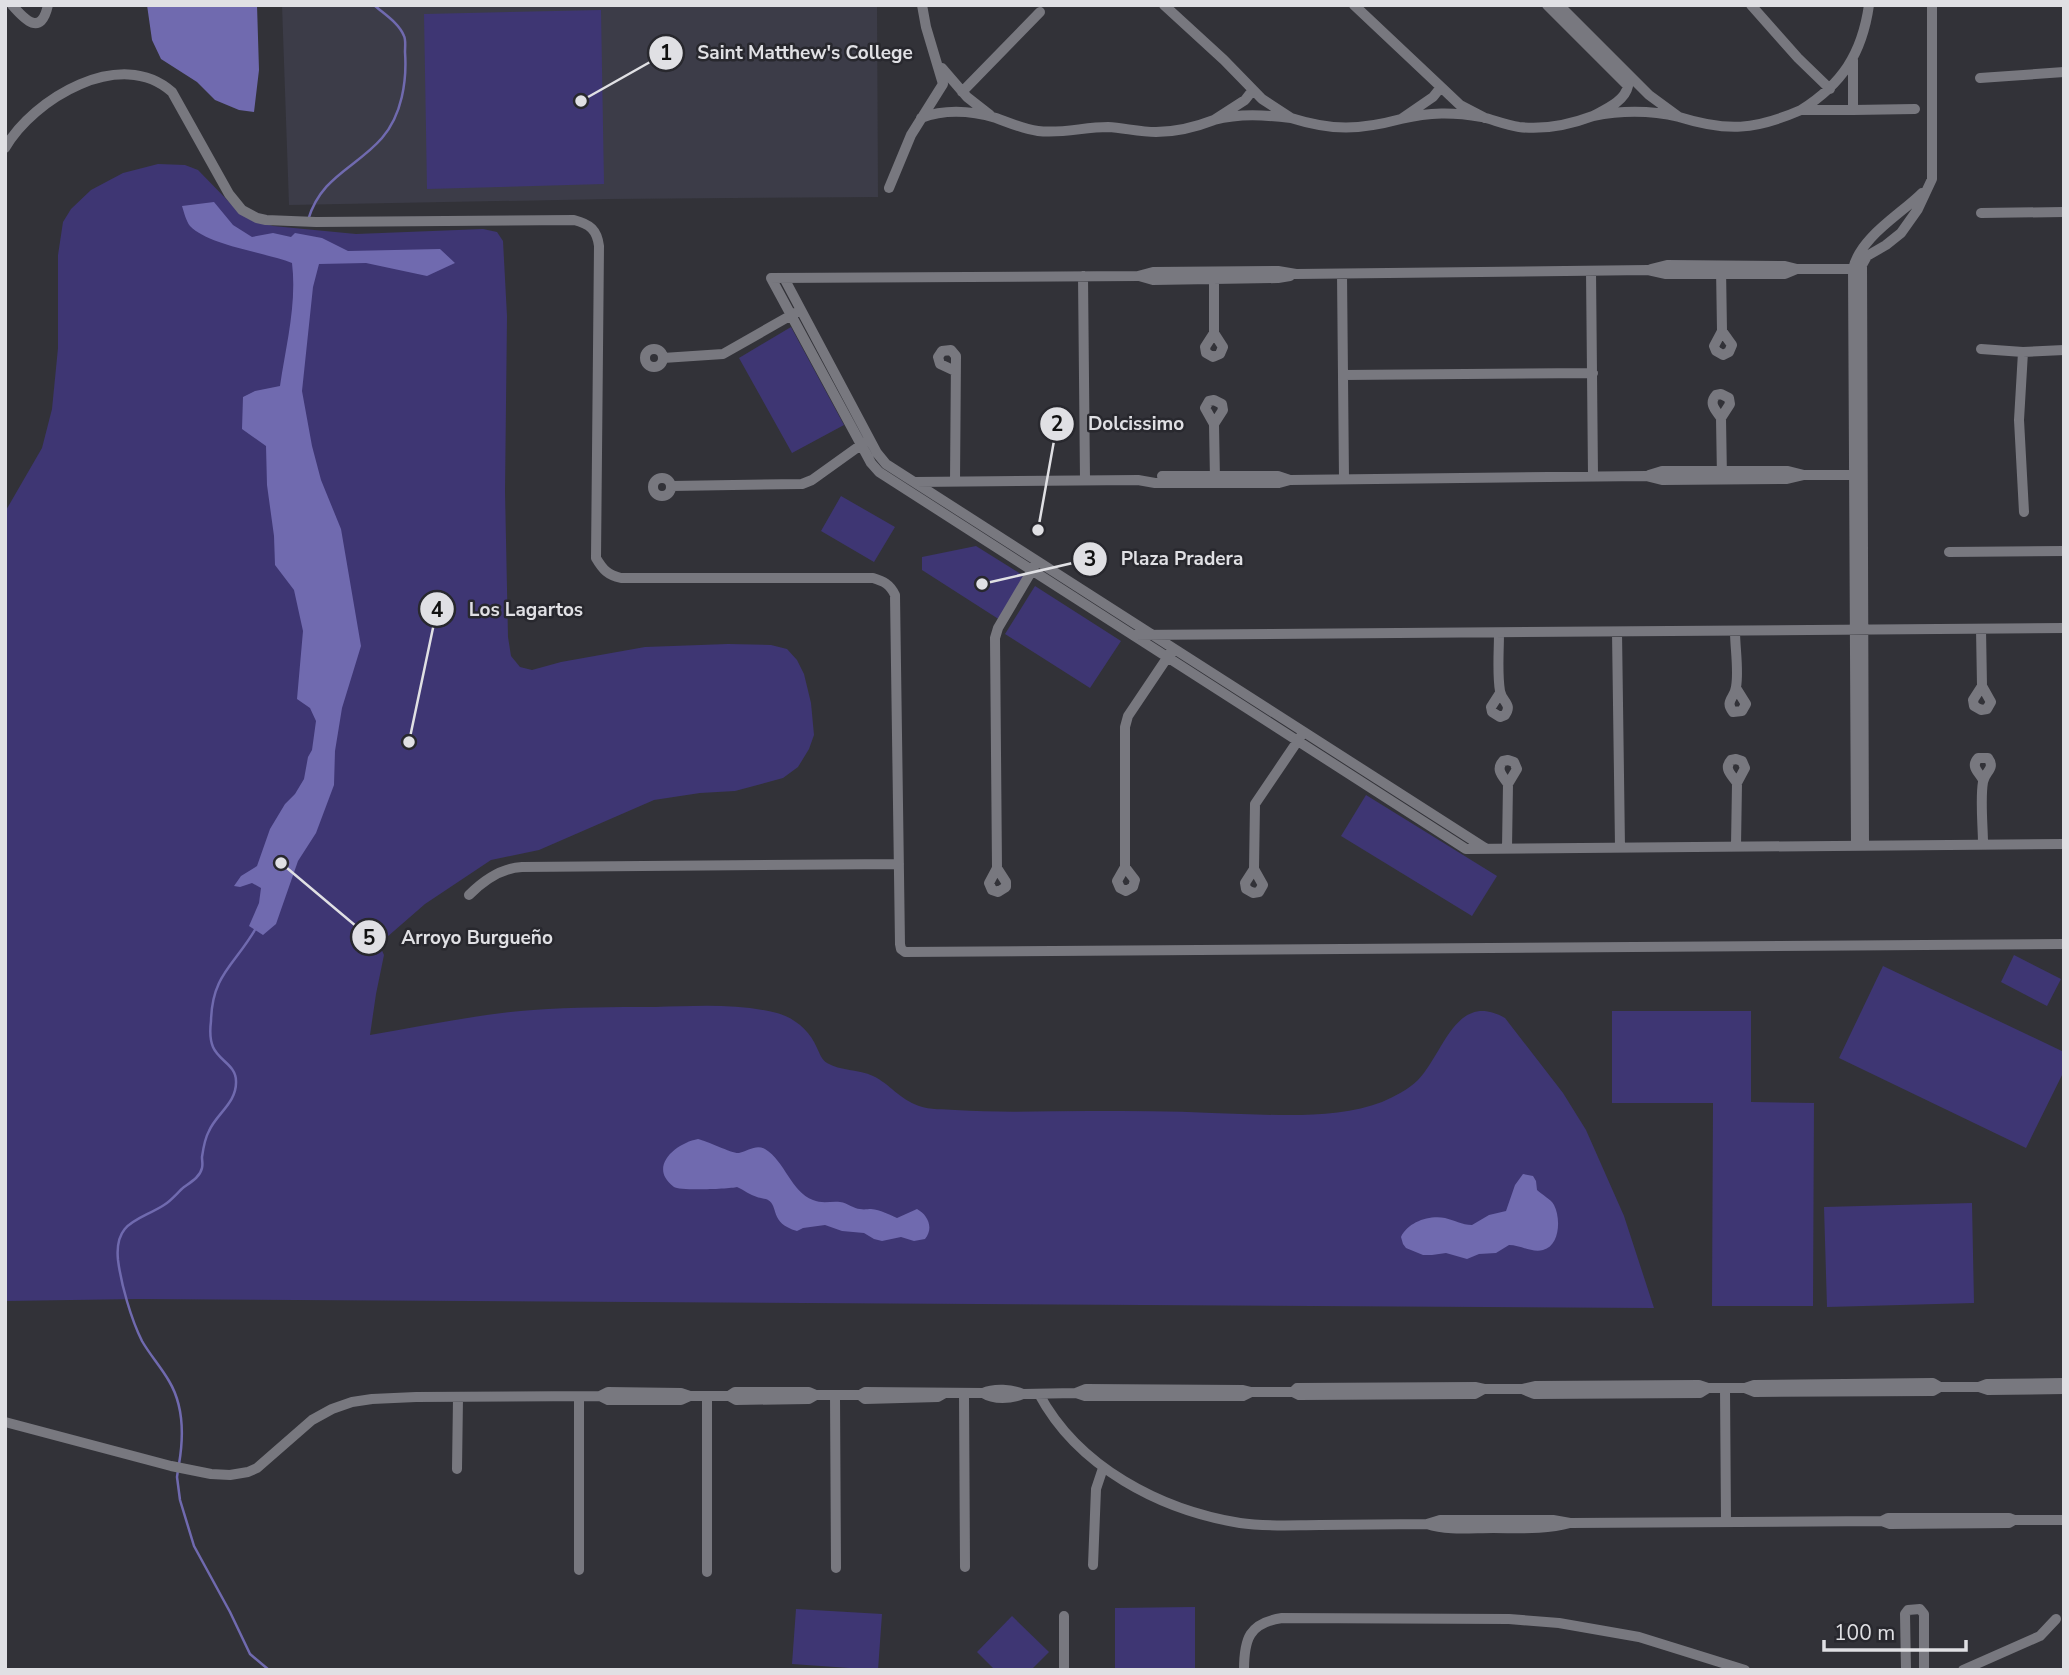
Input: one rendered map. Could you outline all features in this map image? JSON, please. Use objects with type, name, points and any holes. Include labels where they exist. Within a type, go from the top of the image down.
[{"type":"street","points":[[12,5],[20,16],[29,23],[35,23],[45,15],[48,5]]},
{"type":"street","points":[[922,5],[942,78],[942,95],[947,109],[1035,130],[1063,132],[1108,127],[1167,132],[1195,127],[1228,116],[1254,114],[1291,118],[1344,129],[1436,113],[1485,118],[1516,127],[1531,128],[1563,125],[1593,116],[1629,111],[1679,117],[1713,126],[1746,127],[1773,121],[1801,110],[1831,88],[1853,60],[1864,32],[1869,5]]},
{"type":"street","points":[[1164,5],[1224,60],[1248,95],[1254,114]]},
{"type":"street","points":[[1354,5],[1460,105],[1485,118]]},
{"type":"street","points":[[1547,5],[1628,86],[1629,111]]},
{"type":"street","points":[[1559,5],[1646,92],[1679,117]]},
{"type":"street","points":[[1751,5],[1798,58],[1831,88],[1852,88]]},
{"type":"street","points":[[1171,653],[1152,635],[1035,566],[932,500],[895,482],[874,468],[865,441],[796,313],[771,278],[1138,276],[1153,280],[1214,275],[1278,278],[1296,274],[1648,270],[1667,265],[1721,270],[1785,266],[1797,269],[1857,269],[1867,256],[1901,233],[1918,209],[1934,173],[1932,5]]},
{"type":"street","points":[[962,92],[1040,12]]},
{"type":"street","points":[[937,60],[962,92],[993,118]]},
{"type":"street","points":[[1853,60],[1853,110]]},
{"type":"street","points":[[1980,78],[2064,72]]},
{"type":"street","points":[[5,148],[37,110],[63,92],[91,81],[123,74],[137,74],[156,80],[172,92],[229,194],[242,210],[257,218],[297,222],[574,219],[592,228],[598,236],[599,246],[596,558],[606,572],[621,578],[873,578],[887,584],[895,594],[901,949],[913,953],[2064,944]]},
{"type":"street","points":[[1401,119],[1430,99],[1441,87]]},
{"type":"street","points":[[1831,88],[1832,110]]},
{"type":"street","points":[[889,188],[911,135],[922,118],[942,95],[953,89],[962,92],[966,102],[963,108],[956,112],[936,113],[922,118]]},
{"type":"street","points":[[1593,116],[1611,106],[1627,92],[1646,92]]},
{"type":"street","points":[[1643,111],[1646,92]]},
{"type":"street","points":[[1248,95],[1266,102],[1291,118]]},
{"type":"street","points":[[1214,120],[1248,95]]},
{"type":"street","points":[[1449,114],[1453,98]]},
{"type":"street","points":[[1430,99],[1436,113]]},
{"type":"street","points":[[1254,114],[1266,102]]},
{"type":"street","points":[[1801,110],[1915,109]]},
{"type":"street","points":[[1860,845],[1857,269],[1859,256],[1882,226],[1903,211],[1928,187]]},
{"type":"street","points":[[1981,213],[2064,212]]},
{"type":"street","points":[[1721,270],[1722,331]]},
{"type":"street","points":[[1591,271],[1594,476]]},
{"type":"street","points":[[1342,274],[1344,479]]},
{"type":"street","points":[[1214,275],[1214,333]]},
{"type":"street","points":[[1083,276],[1085,480]]},
{"type":"street","points":[[784,278],[796,313]]},
{"type":"street","points":[[663,358],[717,356],[726,353],[796,313]]},
{"type":"street","points":[[1981,349],[2023,352],[2064,350]]},
{"type":"street","points":[[2023,352],[2019,420],[2024,512]]},
{"type":"street","points":[[955,371],[955,481]]},
{"type":"street","points":[[1343,375],[1593,373]]},
{"type":"street","points":[[1721,418],[1722,475]]},
{"type":"street","points":[[1214,424],[1214,480]]},
{"type":"street","points":[[865,441],[886,464],[914,482],[932,500]]},
{"type":"street","points":[[671,486],[802,484],[812,480],[865,441]]},
{"type":"street","points":[[895,482],[1138,480],[1155,483],[1214,480],[1279,483],[1290,480],[1344,479],[1646,475],[1662,480],[1722,475],[1787,479],[1804,475],[1858,475]]},
{"type":"street","points":[[932,500],[939,482]]},
{"type":"street","points":[[1949,552],[2064,551]]},
{"type":"street","points":[[1035,566],[1133,635],[1171,653],[1300,736],[1485,849],[2064,844]]},
{"type":"street","points":[[997,868],[995,638],[1035,566]]},
{"type":"street","points":[[1133,635],[2064,628]]},
{"type":"street","points":[[1981,629],[1982,686]]},
{"type":"street","points":[[1735,631],[1736,688]]},
{"type":"street","points":[[1617,632],[1620,847]]},
{"type":"street","points":[[1499,633],[1500,693]]},
{"type":"street","points":[[1125,866],[1125,727],[1128,716],[1171,653],[1176,635]]},
{"type":"street","points":[[1254,869],[1255,804],[1300,736]]},
{"type":"street","points":[[1983,780],[1983,844]]},
{"type":"street","points":[[1507,848],[1508,783]]},
{"type":"street","points":[[1737,783],[1737,846]]},
{"type":"street","points":[[469,895],[497,873],[512,867],[899,864]]},
{"type":"street","points":[[2043,1386],[2064,1382]]},
{"type":"street","points":[[5,1422],[171,1466],[220,1475],[240,1475],[257,1468],[312,1420],[352,1402],[372,1399],[600,1396],[608,1400],[681,1399],[690,1396],[729,1396],[735,1392],[860,1395],[865,1392],[983,1393],[989,1390],[1016,1391],[1023,1394],[1076,1393],[1086,1396],[1143,1393],[1243,1396],[1251,1392],[1293,1392],[1298,1395],[1475,1387],[1522,1389],[1535,1386],[1700,1393],[1708,1388],[1745,1388],[1754,1385],[1919,1383],[1933,1383],[1940,1387],[1979,1387],[1987,1384],[2064,1389]]},
{"type":"street","points":[[1725,1389],[1726,1522]]},
{"type":"street","points":[[964,1393],[965,1567]]},
{"type":"street","points":[[1039,1394],[1059,1425],[1103,1468],[1168,1503],[1241,1523],[1285,1526],[1427,1524],[1440,1520],[1553,1527],[1570,1523],[1882,1521],[1890,1524],[2064,1520]]},
{"type":"street","points":[[835,1395],[836,1567]]},
{"type":"street","points":[[579,1396],[579,1570]]},
{"type":"street","points":[[707,1397],[707,1572]]},
{"type":"street","points":[[457,1469],[458,1398]]},
{"type":"street","points":[[1093,1565],[1096,1489],[1103,1468]]},
{"type":"street","points":[[1906,1670],[1905,1614],[1908,1610],[1920,1609],[1924,1614],[1925,1669]]},
{"type":"street","points":[[1064,1616],[1064,1670]]},
{"type":"street","points":[[1244,1670],[1248,1639],[1253,1630],[1267,1620],[1471,1618],[1559,1623],[1620,1633],[1668,1645],[1745,1670]]},
{"type":"street","points":[[1962,1670],[2040,1636],[2056,1619]]},
{"type":"shaded area","points":[[147,5],[257,5],[259,70],[254,112],[239,110],[215,100],[197,82],[161,59],[152,40]]},
{"type":"shaded area","points":[[282,5],[877,5],[878,197],[289,205]]},
{"type":"shaded area","points":[[601,10],[604,184],[427,189],[424,14]]},
{"type":"shaded area","points":[[158,164],[185,165],[198,170],[234,207],[250,219],[273,226],[356,234],[483,229],[497,232],[503,241],[507,316],[505,491],[508,637],[511,656],[520,667],[532,670],[645,647],[771,645],[787,649],[804,674],[811,703],[814,735],[798,767],[783,778],[735,791],[654,800],[539,850],[491,860],[425,904],[379,944],[384,955],[370,1035],[471,1017],[533,1010],[732,1006],[777,1013],[790,1018],[806,1031],[827,1063],[873,1076],[906,1099],[928,1108],[1298,1115],[1363,1108],[1401,1092],[1418,1080],[1453,1028],[1463,1018],[1474,1012],[1488,1012],[1505,1018],[1563,1093],[1586,1130],[1624,1216],[1654,1308],[137,1299],[5,1301],[5,512],[42,448],[52,409],[58,348],[58,255],[63,222],[71,209],[91,190],[123,173]]},
{"type":"shaded area","points":[[214,202],[233,225],[252,237],[273,233],[291,237],[295,233],[322,238],[348,251],[440,249],[455,263],[427,276],[366,263],[319,264],[313,287],[302,391],[321,480],[341,529],[361,646],[342,708],[335,751],[334,785],[316,833],[298,861],[276,924],[263,935],[249,926],[259,903],[261,888],[252,883],[234,886],[241,876],[257,866],[270,829],[304,779],[316,721],[310,708],[297,699],[303,631],[294,590],[275,565],[266,446],[242,429],[243,397],[255,391],[280,386],[293,294],[292,263],[210,239],[190,226],[182,206]]},
{"type":"shaded area","points":[[791,327],[844,425],[792,453],[739,358]]},
{"type":"shaded area","points":[[841,496],[895,527],[874,562],[821,531]]},
{"type":"shaded area","points":[[976,546],[1024,576],[1000,620],[922,570],[922,557]]},
{"type":"shaded area","points":[[1035,586],[1121,641],[1090,688],[1005,634]]},
{"type":"shaded area","points":[[1366,795],[1497,876],[1472,916],[1341,836]]},
{"type":"shaded area","points":[[2014,955],[2061,979],[2047,1006],[2001,982]]},
{"type":"shaded area","points":[[1883,966],[2064,1052],[2064,1071],[2026,1148],[1839,1058]]},
{"type":"shaded area","points":[[1612,1011],[1751,1011],[1751,1102],[1814,1103],[1813,1306],[1712,1306],[1713,1103],[1612,1103]]},
{"type":"shaded area","points":[[698,1139],[736,1153],[755,1148],[765,1149],[778,1161],[793,1184],[805,1196],[816,1201],[878,1210],[897,1218],[917,1209],[928,1222],[928,1235],[925,1239],[914,1241],[901,1237],[882,1241],[864,1233],[842,1231],[825,1225],[797,1231],[782,1224],[768,1200],[737,1187],[674,1187],[666,1179],[664,1164],[681,1145]]},
{"type":"shaded area","points":[[1523,1174],[1533,1176],[1537,1190],[1554,1205],[1558,1224],[1556,1237],[1549,1247],[1535,1250],[1509,1245],[1496,1253],[1479,1254],[1467,1259],[1446,1253],[1423,1255],[1403,1244],[1401,1237],[1404,1232],[1426,1219],[1439,1217],[1472,1225],[1489,1215],[1506,1211],[1515,1185]]},
{"type":"shaded area","points":[[1972,1203],[1974,1303],[1827,1307],[1824,1207]]},
{"type":"shaded area","points":[[1195,1607],[1195,1670],[1115,1670],[1115,1608]]},
{"type":"shaded area","points":[[796,1609],[882,1614],[878,1670],[792,1664]]},
{"type":"shaded area","points":[[1012,1616],[1049,1652],[1031,1670],[995,1670],[977,1652]]},
{"type":"waterway","points":[[308,220],[321,193],[382,138],[399,108],[405,74],[405,38],[395,23],[374,5]]},
{"type":"waterway","points":[[179,1464],[182,1432],[178,1400],[169,1381],[142,1341],[134,1322],[121,1280],[118,1247],[120,1237],[130,1224],[167,1203],[201,1171],[208,1134],[230,1102],[236,1081],[233,1071],[212,1044],[212,1005],[220,981],[256,928]]},
{"type":"waterway","points":[[178,1470],[180,1500],[194,1546],[250,1654],[269,1670]]},
{"type":"place","name":"Saint Matthew's College","points":[[581,101]]},
{"type":"place","name":"Dolcissimo","points":[[1038,530]]},
{"type":"place","name":"Plaza Pradera","points":[[982,584]]},
{"type":"place","name":"Los Lagartos","points":[[409,742]]},
{"type":"place","name":"Arroyo Burgueño","points":[[281,863]]}]
